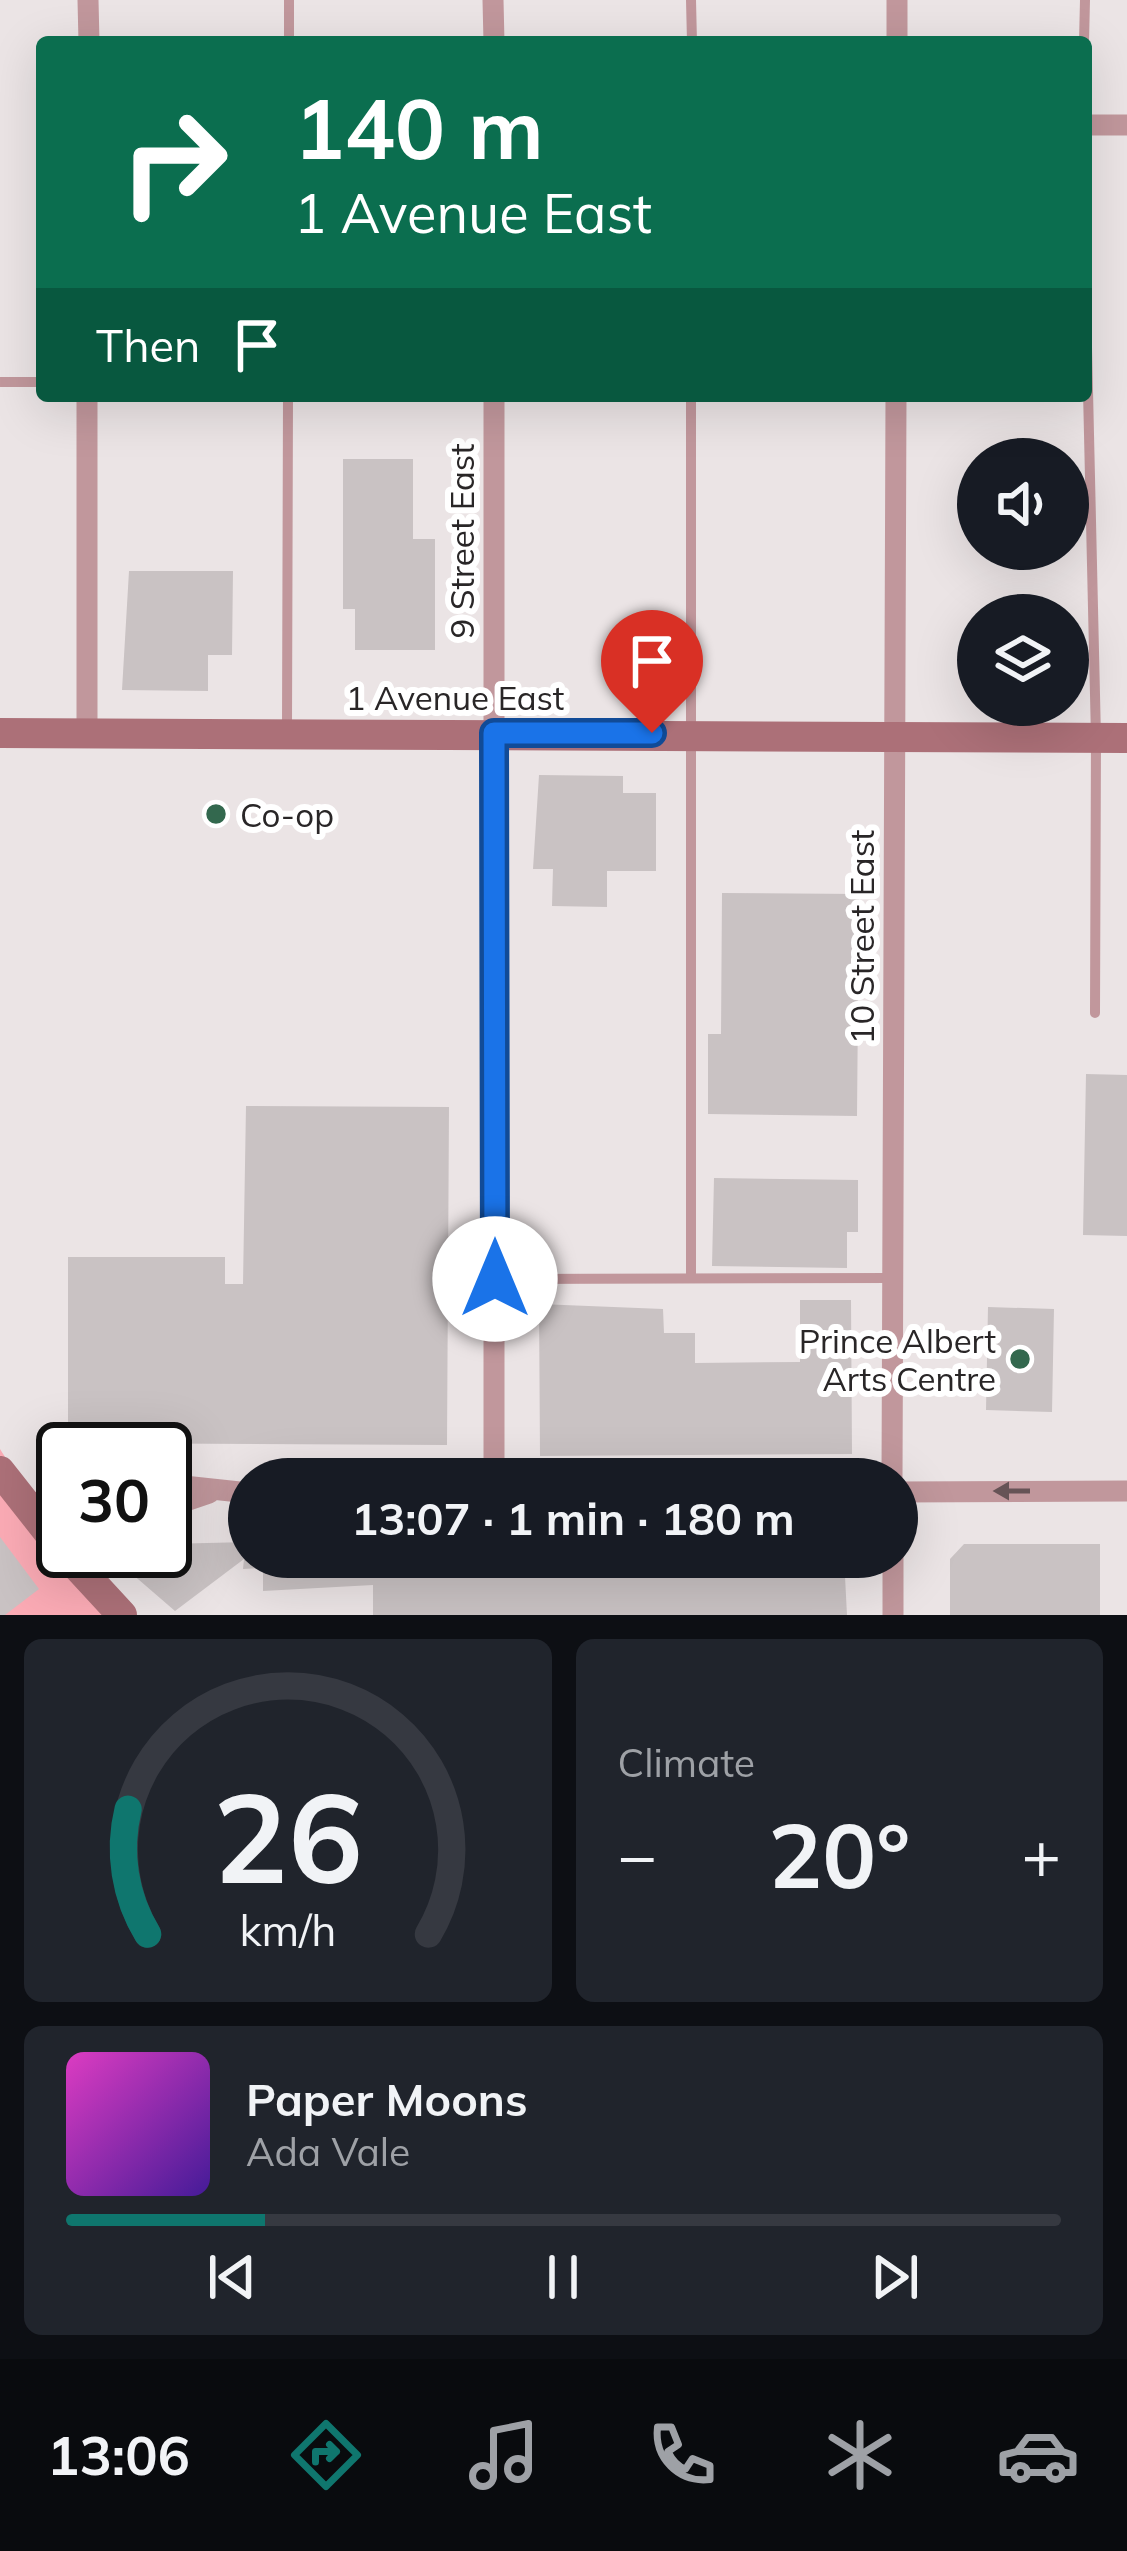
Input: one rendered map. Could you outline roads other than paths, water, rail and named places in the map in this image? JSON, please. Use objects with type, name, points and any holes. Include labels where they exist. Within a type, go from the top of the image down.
[{"type":"street","points":[[88,0],[88,36]]},
{"type":"street","points":[[493,0],[494,36]]},
{"type":"street","points":[[897,0],[897,36]]},
{"type":"street","points":[[1092,124],[1127,125]]},
{"type":"street","points":[[87,402],[87,734]]},
{"type":"street","name":"9 Street East","points":[[494,402],[494,1458]]},
{"type":"street","name":"10 Street East","points":[[892,1458],[896,402]]},
{"type":"street","name":"1 Avenue East","points":[[0,733],[1112,738]]},
{"type":"street","points":[[0,1471],[36,1516]]},
{"type":"street","points":[[192,1489],[228,1492]]},
{"type":"street","points":[[918,1492],[1127,1491]]},
{"type":"street","points":[[192,1498],[210,1492]]},
{"type":"street","points":[[25,1503],[36,1503]]},
{"type":"street","points":[[89,1578],[122,1615]]},
{"type":"street","points":[[892,1578],[893,1615]]},
{"type":"lane","points":[[289,0],[290,36]]},
{"type":"lane","points":[[692,0],[692,36]]},
{"type":"lane","points":[[1084,36],[1085,0]]},
{"type":"lane","points":[[0,382],[36,382]]},
{"type":"lane","points":[[287,402],[287,734]]},
{"type":"lane","points":[[691,402],[691,1276]]},
{"type":"lane","points":[[1092,402],[1112,738],[1095,1013]]},
{"type":"lane","points":[[495,1279],[893,1278]]},
{"type":"place","name":"Co-op","points":[[216,814]]},
{"type":"place","name":"Prince Albert Arts Centre","points":[[1020,1359]]}]
